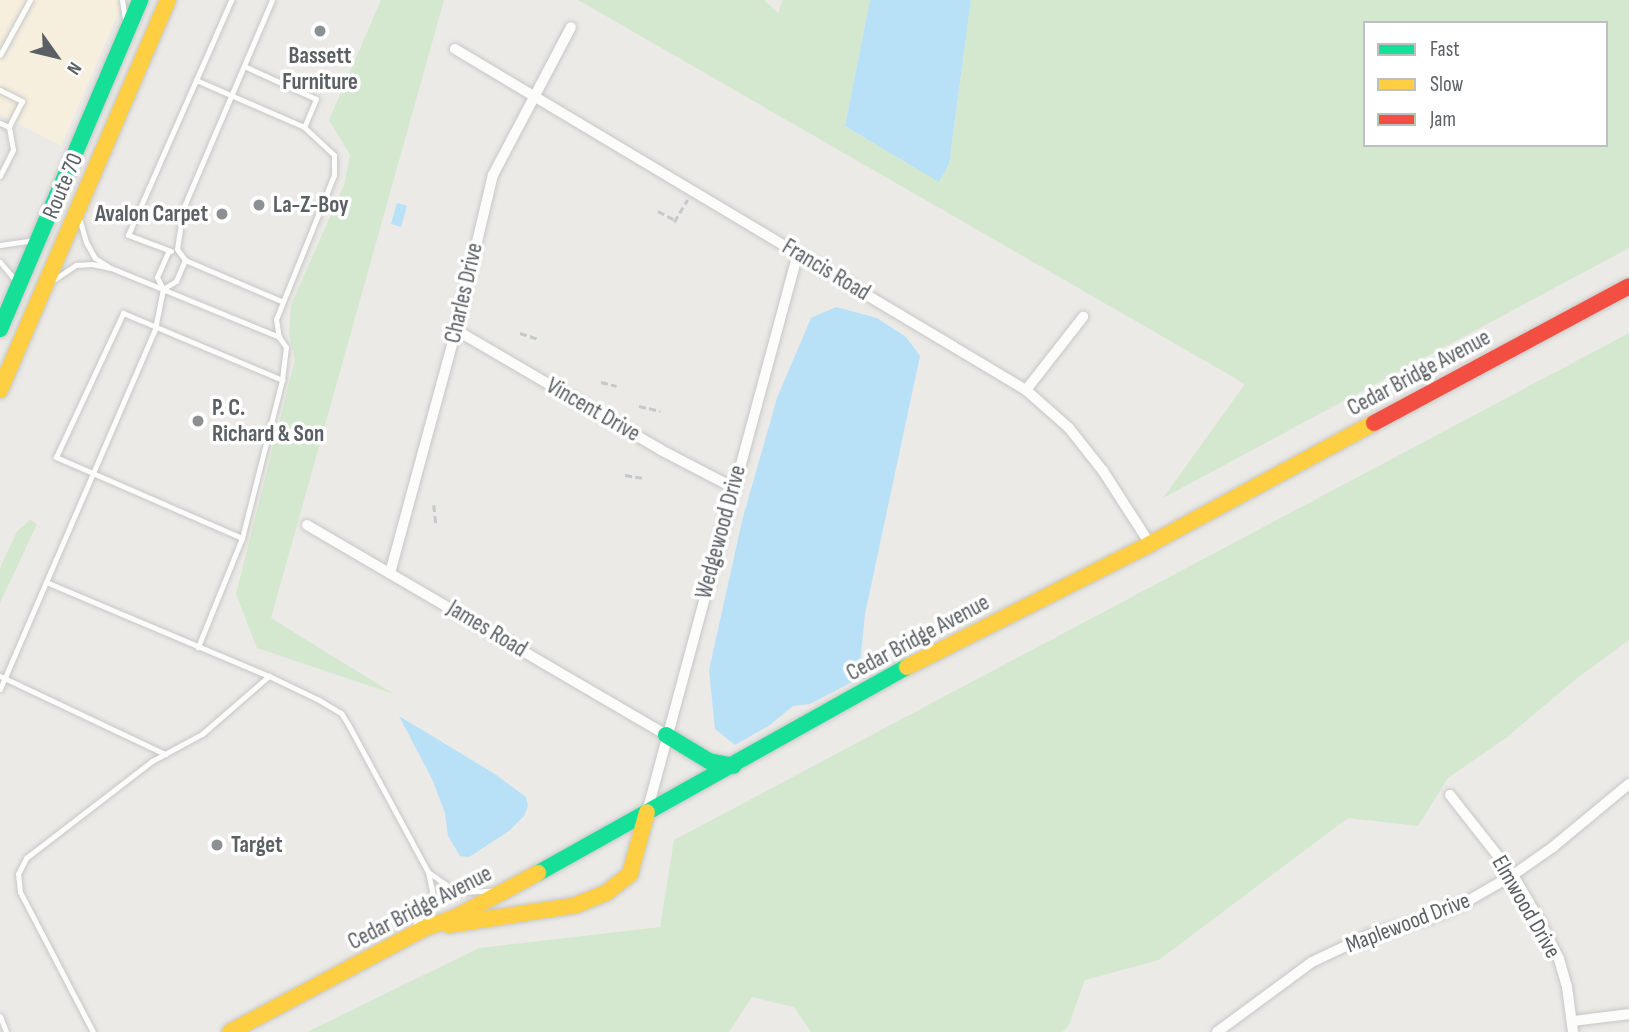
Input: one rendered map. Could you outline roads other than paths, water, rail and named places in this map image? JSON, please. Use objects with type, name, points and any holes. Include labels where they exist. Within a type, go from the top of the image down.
[{"type":"main road","name":"Route 70","points":[[0,329],[141,0]]},
{"type":"main road","name":"Route 70","points":[[0,390],[168,0]]},
{"type":"main road","name":"Cedar Bridge Avenue","points":[[230,1032],[424,929],[458,916],[734,766],[917,661],[1150,544],[1629,286]]},
{"type":"main road","points":[[666,735],[709,761],[734,766]]},
{"type":"main road","points":[[424,929],[576,905],[606,893],[630,874],[647,813]]},
{"type":"street","name":"Charles Drive","points":[[390,573],[456,330],[493,175],[571,27]]},
{"type":"street","name":"Francis Road","points":[[455,49],[1026,390],[1069,428],[1103,471],[1150,544]]},
{"type":"street","name":"Wedgewood Drive","points":[[647,813],[798,253]]},
{"type":"street","points":[[1026,390],[1083,317]]},
{"type":"street","name":"Vincent Drive","points":[[456,330],[661,450],[733,487]]},
{"type":"street","name":"James Road","points":[[307,525],[666,735]]},
{"type":"street","name":"Maplewood Drive","points":[[1218,1032],[1312,962],[1369,935],[1449,910],[1513,876],[1553,847],[1629,783]]},
{"type":"street","name":"Elmwood Drive","points":[[1450,795],[1513,876],[1559,959],[1573,1026]]},
{"type":"street","points":[[1573,1026],[1629,1014]]},
{"type":"lane","points":[[0,55],[30,0]]},
{"type":"lane","points":[[122,0],[127,31]]},
{"type":"lane","points":[[177,249],[168,252],[128,235],[231,0]]},
{"type":"lane","points":[[272,0],[183,209],[177,249],[185,260],[281,301]]},
{"type":"lane","points":[[244,66],[316,99],[304,127]]},
{"type":"lane","points":[[196,80],[304,127],[334,155],[334,175],[276,319],[279,337],[286,347],[282,380],[242,538],[198,647]]},
{"type":"lane","points":[[0,90],[22,101],[9,127],[13,150],[0,176]]},
{"type":"lane","points":[[0,123],[9,127]]},
{"type":"lane","points":[[77,212],[90,250],[95,258],[111,268],[279,337]]},
{"type":"lane","points":[[0,245],[40,240]]},
{"type":"lane","points":[[0,689],[1,677],[46,582],[155,329],[163,289],[157,277],[168,252]]},
{"type":"lane","points":[[163,289],[176,281],[185,260]]},
{"type":"lane","points":[[0,261],[20,285]]},
{"type":"lane","points":[[44,286],[76,265],[111,268]]},
{"type":"lane","points":[[242,538],[56,457],[122,313],[282,380]]},
{"type":"lane","points":[[46,582],[269,676],[341,713],[428,872],[434,900],[404,941]]},
{"type":"lane","points":[[93,1032],[20,892],[18,874],[26,858],[165,754],[202,734],[269,676]]},
{"type":"lane","points":[[1,677],[165,754]]},
{"type":"lane","points":[[428,872],[457,892],[503,891]]},
{"type":"lane","points":[[0,1016],[6,1032]]},
{"type":"water","points":[[870,0],[971,0],[949,164],[939,182],[845,126]]},
{"type":"water","points":[[397,203],[407,206],[401,227],[391,224]]},
{"type":"water","points":[[836,307],[877,318],[906,337],[920,356],[865,614],[860,664],[852,682],[810,704],[793,706],[770,725],[735,745],[715,729],[709,670],[742,521],[777,398],[811,318]]},
{"type":"water","points":[[399,716],[495,774],[526,797],[528,806],[524,816],[509,831],[469,857],[460,856],[448,836],[445,813],[432,779]]},
{"type":"place","name":"Bassett Furniture","points":[[320,31]]},
{"type":"place","name":"La-Z-Boy","points":[[259,205]]},
{"type":"place","name":"Avalon Carpet","points":[[222,214]]},
{"type":"place","name":"P. C. Richard & Son","points":[[198,421]]},
{"type":"place","name":"Target","points":[[217,845]]}]
